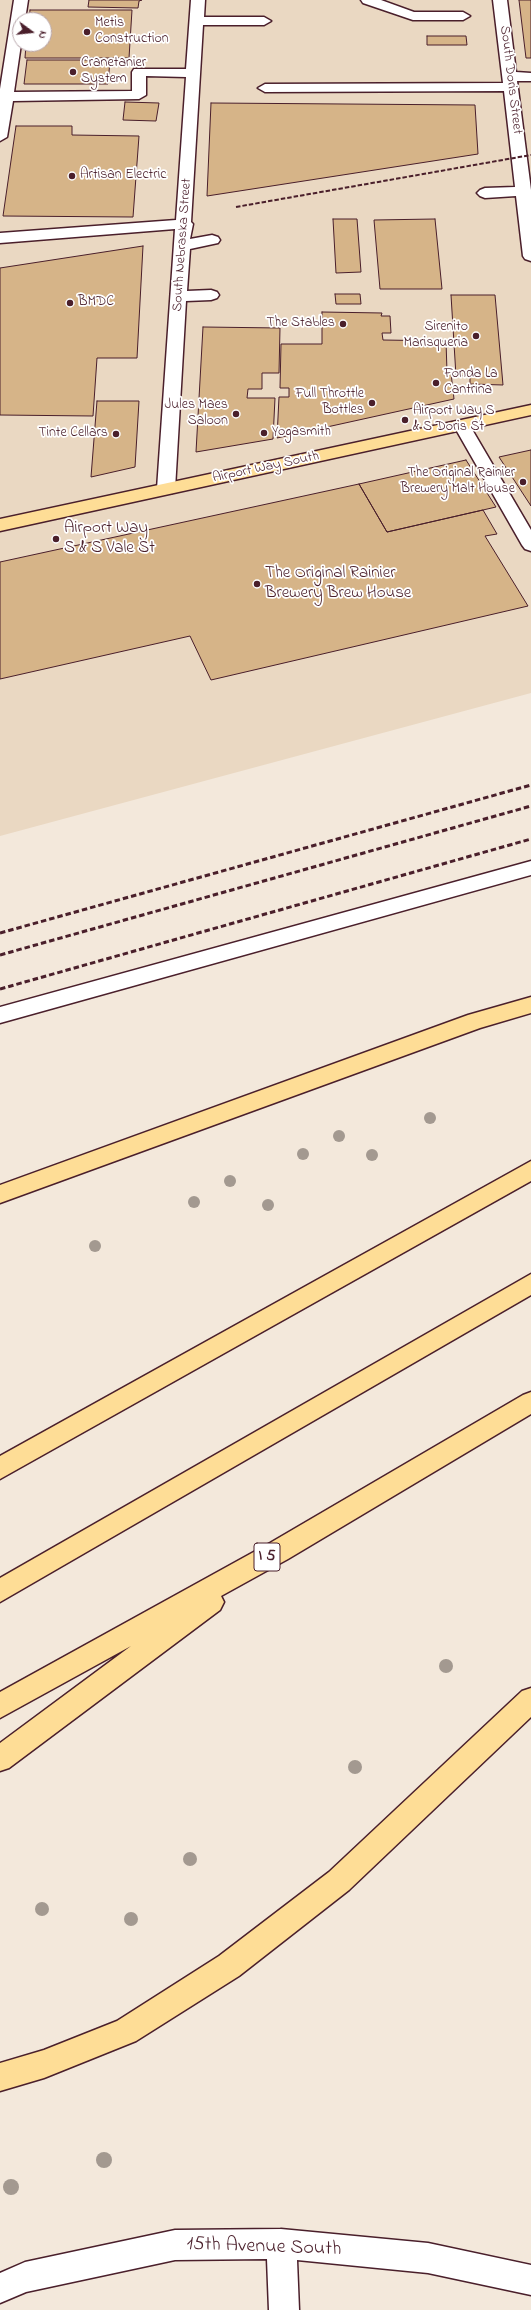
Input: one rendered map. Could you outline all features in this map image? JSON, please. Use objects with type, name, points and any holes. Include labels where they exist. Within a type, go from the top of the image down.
[{"type":"main road","name":"Airport Way South","points":[[0,525],[531,410]]},
{"type":"main road","points":[[0,1194],[475,1021],[531,1004]]},
{"type":"main road","points":[[0,1468],[531,1170]]},
{"type":"main road","points":[[0,1591],[531,1284]]},
{"type":"main road","name":"I 5","points":[[0,1706],[279,1551],[531,1402]]},
{"type":"main road","points":[[0,1759],[279,1551]]},
{"type":"main road","points":[[0,2077],[44,2064],[126,2031],[229,1966],[339,1881],[531,1700]]},
{"type":"street","points":[[0,138],[6,97],[5,71],[21,0]]},
{"type":"street","name":"South Nebraska Street","points":[[166,489],[185,224],[198,0]]},
{"type":"street","points":[[368,0],[414,16],[462,16]]},
{"type":"street","name":"South Doris Street","points":[[500,0],[515,121],[526,169],[524,191],[531,255]]},
{"type":"street","points":[[197,21],[264,21]]},
{"type":"street","points":[[6,97],[139,95],[139,72],[194,73]]},
{"type":"street","points":[[265,88],[510,82],[531,77]]},
{"type":"street","points":[[515,121],[531,121]]},
{"type":"street","points":[[485,193],[524,191]]},
{"type":"street","points":[[0,238],[185,224]]},
{"type":"street","points":[[183,245],[212,240]]},
{"type":"street","points":[[180,296],[211,295]]},
{"type":"street","points":[[462,426],[531,545]]},
{"type":"street","points":[[0,1015],[531,868]]},
{"type":"street","points":[[281,2244],[284,2310]]},
{"type":"street","name":"15th Avenue South","points":[[0,2288],[25,2277],[174,2245],[281,2244],[428,2258],[531,2280]]},
{"type":"shaded area","points":[[0,0],[531,0],[531,693],[0,836]]},
{"type":"building","points":[[89,0],[142,0],[139,1],[138,8],[88,7]]},
{"type":"building","points":[[519,0],[531,0],[531,58],[526,58]]},
{"type":"building","name":"Metis Construction","points":[[30,10],[132,10],[129,58],[25,58],[25,52],[52,52],[52,12],[30,12]]},
{"type":"building","points":[[427,36],[466,36],[467,45],[427,45]]},
{"type":"building","points":[[27,60],[110,60],[108,84],[24,84]]},
{"type":"building","points":[[125,102],[159,103],[156,121],[123,120]]},
{"type":"building","points":[[211,103],[475,105],[478,154],[207,196]]},
{"type":"building","name":"Artisan Electric","points":[[16,126],[72,126],[72,135],[139,136],[133,217],[3,216]]},
{"type":"building","points":[[333,219],[357,219],[361,272],[336,273]]},
{"type":"building","points":[[435,219],[442,289],[380,289],[374,220]]},
{"type":"building","name":"BMDC","points":[[143,246],[137,358],[97,358],[93,416],[0,415],[0,268]]},
{"type":"building","points":[[335,294],[360,294],[361,304],[336,304]]},
{"type":"building","name":"Sirenito Marisqueria","points":[[451,295],[495,295],[503,385],[470,384],[470,376],[456,376]]},
{"type":"building","points":[[322,312],[382,313],[381,316],[390,316],[391,333],[382,333],[383,340],[446,341],[447,372],[451,373],[454,399],[277,438],[279,397],[289,397],[289,388],[280,388],[281,344],[322,344]]},
{"type":"building","points":[[203,327],[280,328],[279,373],[262,373],[262,389],[248,389],[247,398],[275,398],[273,439],[196,452]]},
{"type":"building","name":"Tinte Cellars","points":[[97,401],[139,401],[135,467],[91,477]]},
{"type":"building","name":"The Original Rainier Brewery Malt House","points":[[531,450],[531,506],[499,457]]},
{"type":"building","points":[[466,460],[496,507],[387,532],[359,484]]},
{"type":"building","name":"The Original Rainier Brewery Brew House","points":[[359,484],[387,532],[483,510],[497,534],[485,536],[528,606],[211,680],[190,636],[0,679],[0,562]]},
{"type":"railway","points":[[236,207],[531,155]]},
{"type":"railway","points":[[0,933],[531,785]]},
{"type":"railway","points":[[0,955],[531,806]]},
{"type":"railway","points":[[0,989],[531,839]]},
{"type":"place","name":"Metis Construction","points":[[87,32]]},
{"type":"place","name":"Cranetanier System","points":[[73,72]]},
{"type":"place","name":"Artisan Electric","points":[[72,176]]},
{"type":"place","name":"BMDC","points":[[70,303]]},
{"type":"place","name":"The Stables","points":[[343,324]]},
{"type":"place","name":"Sirenito Marisqueria","points":[[476,336]]},
{"type":"place","name":"Fonda La Cantrina","points":[[436,383]]},
{"type":"place","name":"Full Throttle Bottles","points":[[372,403]]},
{"type":"place","name":"Jules Maes Saloon","points":[[236,414]]},
{"type":"place","name":"Airport Way S & S Doris St","points":[[405,420]]},
{"type":"place","name":"Yogasmith","points":[[264,433]]},
{"type":"place","name":"Tinte Cellars","points":[[116,434]]},
{"type":"place","name":"The Original Rainier Brewery Malt House","points":[[523,482]]},
{"type":"place","name":"Airport Way S & S Vale St","points":[[56,539]]},
{"type":"place","name":"The Original Rainier Brewery Brew House","points":[[257,584]]}]
